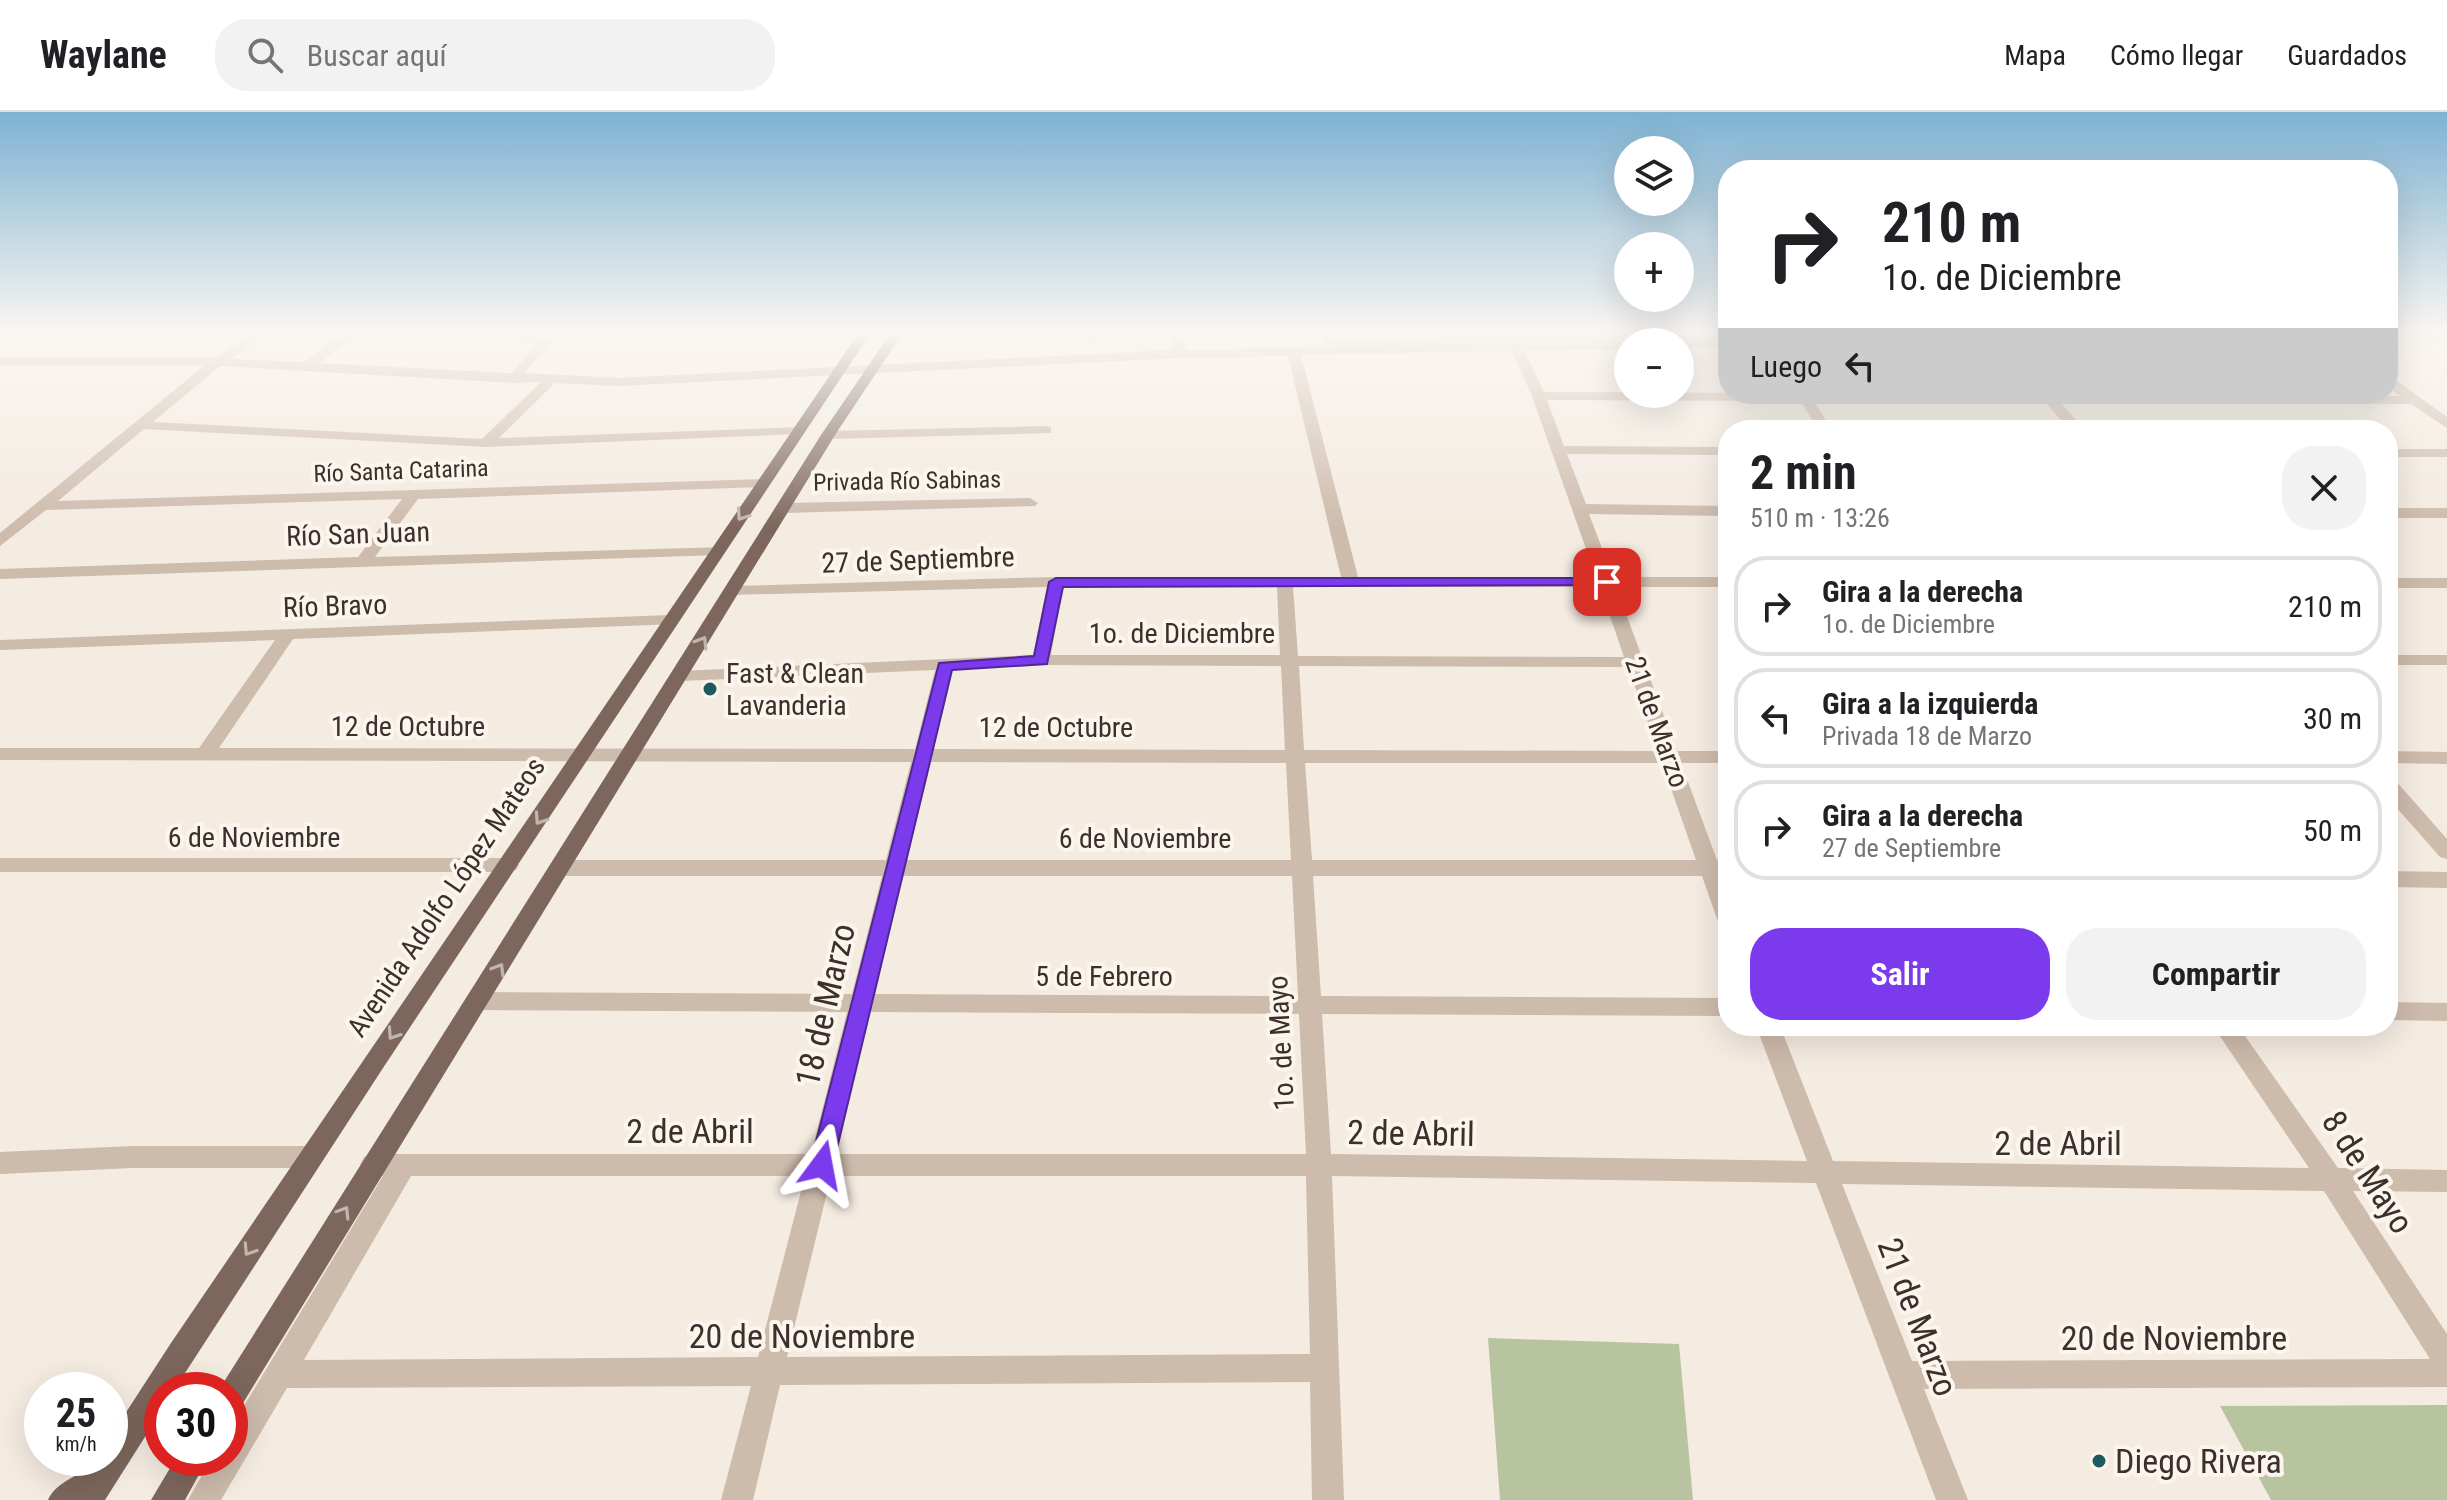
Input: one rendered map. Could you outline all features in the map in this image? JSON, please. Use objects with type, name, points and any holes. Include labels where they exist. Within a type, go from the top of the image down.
[{"type":"main road","name":"Avenida Adolfo López Mateos","points":[[94,1489],[310,1157],[584,755],[821,399]]},
{"type":"main road","points":[[246,1372],[853,399]]},
{"type":"main road","points":[[167,1500],[182,1476]]},
{"type":"main road","points":[[64,1500],[94,1489]]},
{"type":"street","points":[[0,541],[171,399]]},
{"type":"street","points":[[486,443],[532,399]]},
{"type":"street","points":[[1305,399],[1351,583]]},
{"type":"street","name":"21 de Marzo","points":[[1540,399],[1671,757],[1718,867]]},
{"type":"street","points":[[2398,400],[2414,400],[2447,424]]},
{"type":"street","points":[[2054,404],[2069,420]]},
{"type":"street","points":[[138,425],[486,443],[799,430]]},
{"type":"street","points":[[828,435],[1046,430]]},
{"type":"street","points":[[1559,450],[1718,451]]},
{"type":"street","points":[[2398,453],[2447,453]]},
{"type":"street","name":"Río Santa Catarina","points":[[41,506],[763,483]]},
{"type":"street","points":[[364,560],[413,495]]},
{"type":"street","name":"Privada Río Sabinas","points":[[785,508],[1030,503]]},
{"type":"street","points":[[1581,509],[1718,511]]},
{"type":"street","points":[[2398,513],[2447,513]]},
{"type":"street","name":"Río San Juan","points":[[0,574],[719,550]]},
{"type":"street","points":[[1041,660],[1056,582]]},
{"type":"street","name":"27 de Septiembre","points":[[734,591],[1056,582],[1718,582]]},
{"type":"street","points":[[2398,583],[2447,583]]},
{"type":"street","name":"1o. de Mayo","points":[[1285,584],[1319,1165],[1328,1500]]},
{"type":"street","name":"Río Bravo","points":[[0,645],[671,620]]},
{"type":"street","points":[[205,754],[288,634]]},
{"type":"street","name":"1o. de Diciembre","points":[[680,676],[1041,660],[1636,662]]},
{"type":"street","points":[[2398,660],[2447,660]]},
{"type":"street","name":"18 de Marzo","points":[[737,1500],[945,666]]},
{"type":"street","name":"12 de Octubre","points":[[0,754],[1718,757]]},
{"type":"street","points":[[2398,757],[2447,758]]},
{"type":"street","points":[[2398,796],[2447,852]]},
{"type":"street","name":"6 de Noviembre","points":[[0,865],[509,865]]},
{"type":"street","name":"6 de Noviembre","points":[[561,868],[1718,867]]},
{"type":"street","points":[[2398,879],[2447,880]]},
{"type":"street","name":"5 de Febrero","points":[[479,1001],[1718,1007]]},
{"type":"street","points":[[2398,1011],[2447,1012]]},
{"type":"street","name":"21 de Marzo","points":[[1772,1036],[1952,1500]]},
{"type":"street","name":"8 de Mayo","points":[[2232,1036],[2331,1179],[2447,1360]]},
{"type":"street","points":[[0,1163],[133,1157],[310,1157]]},
{"type":"street","name":"2 de Abril","points":[[373,1165],[1319,1165],[1824,1175],[2447,1181]]},
{"type":"street","points":[[248,1427],[404,1165]]},
{"type":"street","name":"20 de Noviembre","points":[[280,1374],[1324,1368]]},
{"type":"street","name":"20 de Noviembre","points":[[1902,1375],[2447,1373]]},
{"type":"street","points":[[204,1500],[219,1476]]},
{"type":"green space","points":[[1488,1338],[1679,1344],[1693,1500],[1500,1500]]},
{"type":"green space","points":[[2447,1405],[2447,1500],[2271,1500],[2220,1406]]},
{"type":"place","name":"Fast & Clean Lavanderia","points":[[710,689]]},
{"type":"place","name":"Diego Rivera","points":[[2099,1461]]},
{"type":"route","points":[[822,1165],[893,866],[945,666],[1041,660],[1056,582],[1607,582]]}]
